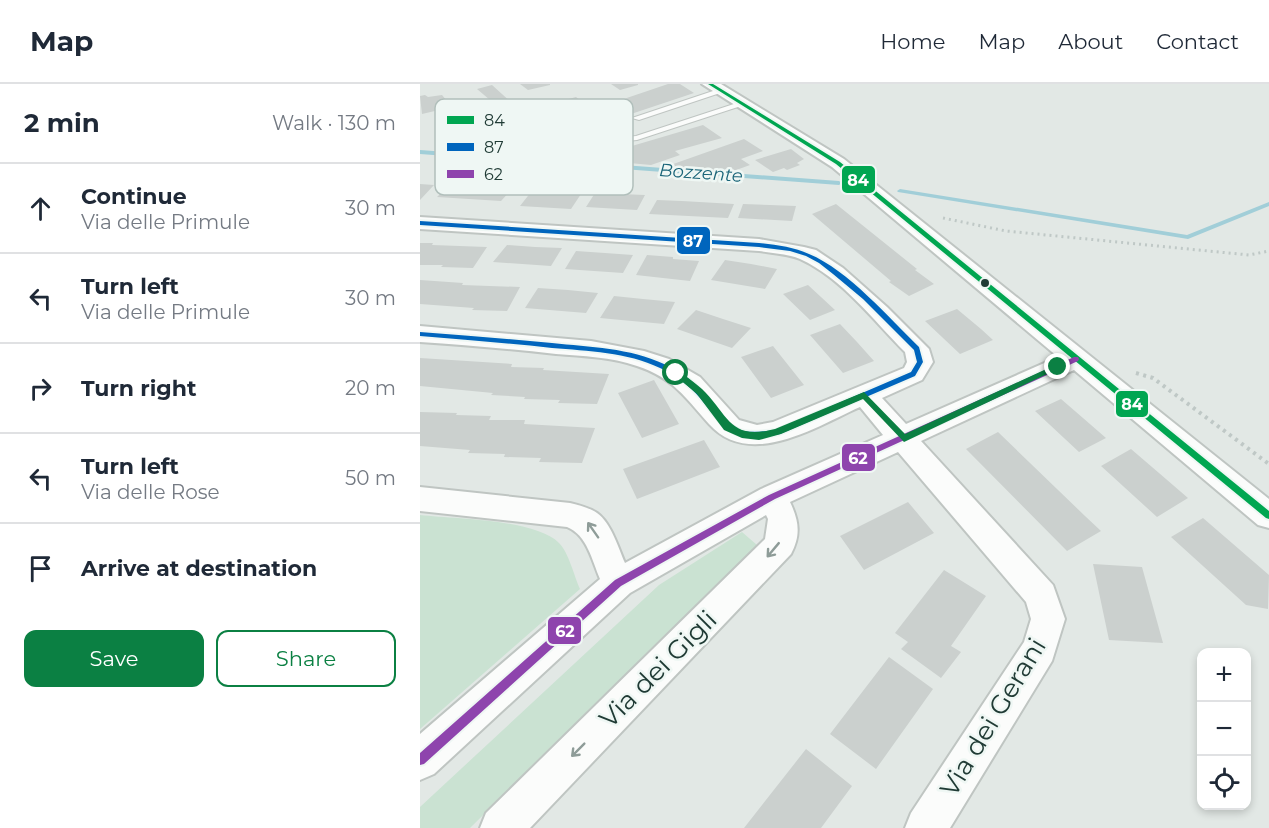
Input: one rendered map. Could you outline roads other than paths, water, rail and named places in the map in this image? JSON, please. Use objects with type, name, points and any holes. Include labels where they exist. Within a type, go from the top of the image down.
[{"type":"street","points":[[716,88],[838,163],[1269,516]]},
{"type":"street","points":[[420,223],[759,245],[788,249],[809,256],[832,269],[917,349],[920,362],[913,374],[777,432],[759,437],[742,435],[727,427],[700,392],[676,373],[646,360],[610,351],[420,334]]},
{"type":"street","points":[[420,760],[618,583],[772,497],[1076,359]]},
{"type":"street","name":"Via dei Gerani","points":[[864,395],[1041,595],[1048,619],[1040,649],[926,828]]},
{"type":"street","name":"Via dei Gigli","points":[[501,828],[780,545],[783,519],[772,497]]},
{"type":"street","points":[[420,499],[570,515],[587,522],[613,566],[618,583]]},
{"type":"lane","points":[[636,118],[716,88]]},
{"type":"lane","points":[[633,138],[743,104]]},
{"type":"waterway","name":"Bozzente","points":[[420,152],[435,153]]},
{"type":"waterway","name":"Bozzente","points":[[633,168],[839,183]]},
{"type":"waterway","name":"Bozzente","points":[[900,191],[1188,237],[1269,204]]}]
